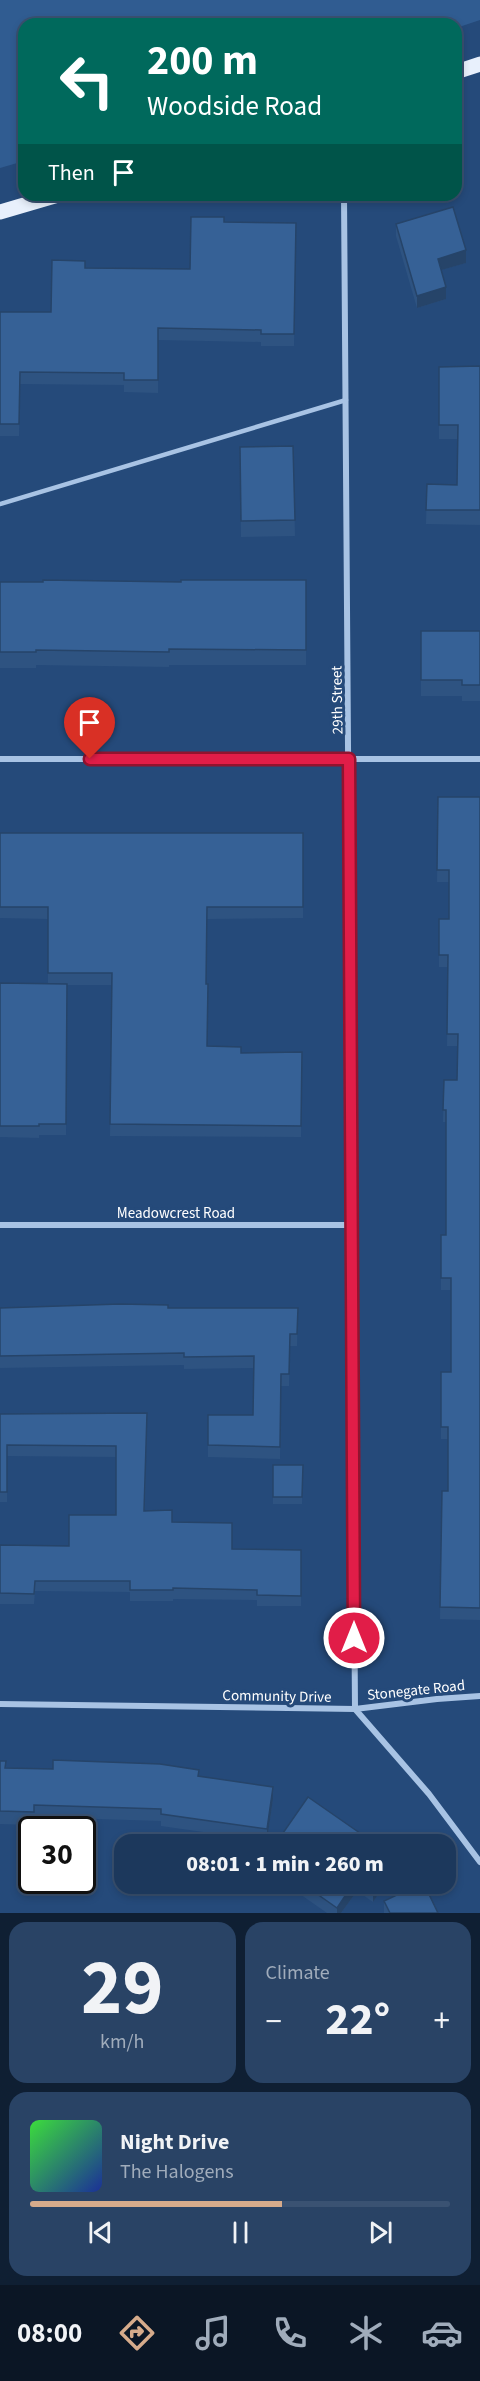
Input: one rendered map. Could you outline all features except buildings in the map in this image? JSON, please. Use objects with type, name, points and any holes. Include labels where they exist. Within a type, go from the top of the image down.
[{"type":"main road","points":[[462,70],[480,64]]},
{"type":"main road","points":[[0,212],[38,201]]},
{"type":"street","name":"29th Street","points":[[344,201],[356,1709]]},
{"type":"street","points":[[0,759],[480,759]]},
{"type":"street","name":"Meadowcrest Road","points":[[0,1225],[351,1225]]},
{"type":"street","name":"Stonegate Road","points":[[356,1709],[480,1696]]},
{"type":"street","name":"Community Drive","points":[[0,1704],[356,1709]]},
{"type":"street","points":[[356,1709],[429,1794],[480,1862]]},
{"type":"lane","points":[[0,504],[346,400]]},
{"type":"shaded area","points":[[0,0],[480,0],[480,20],[462,26],[462,18],[18,18],[18,163],[0,168]]},
{"type":"route","points":[[90,759],[349,759],[354,1638]]}]
